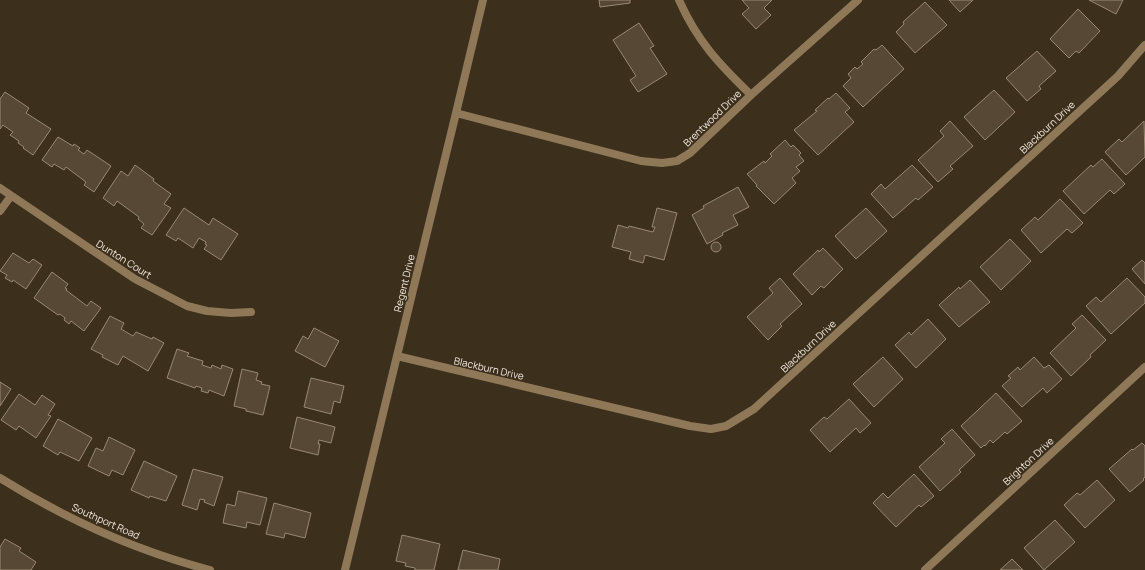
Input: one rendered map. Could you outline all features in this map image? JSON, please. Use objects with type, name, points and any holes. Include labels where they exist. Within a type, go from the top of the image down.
[{"type":"street","name":"Regent Drive","points":[[345,570],[483,0]]},
{"type":"street","points":[[679,0],[688,20],[706,48],[730,75],[751,95]]},
{"type":"street","name":"Brentwood Drive","points":[[456,113],[641,160],[662,163],[677,161],[690,154],[751,95],[858,0]]},
{"type":"street","name":"Blackburn Drive","points":[[397,356],[690,426],[711,429],[726,426],[754,409],[1118,76],[1145,45]]},
{"type":"street","name":"Dunton Court","points":[[0,188],[135,279],[187,306],[207,312],[251,312]]},
{"type":"street","points":[[0,211],[11,196]]},
{"type":"street","name":"Brighton Drive","points":[[925,570],[1145,367]]},
{"type":"street","name":"Southport Road","points":[[0,478],[24,493],[94,529],[135,546],[193,566],[210,570]]},
{"type":"building","points":[[599,0],[630,0],[630,3],[600,7]]},
{"type":"building","points":[[742,0],[772,0],[764,8],[771,15],[756,29],[742,14],[749,8]]},
{"type":"building","points":[[949,0],[973,0],[960,12]]},
{"type":"building","points":[[1089,0],[1123,0],[1116,14]]},
{"type":"building","points":[[925,2],[947,25],[915,53],[896,32],[904,24],[903,22]]},
{"type":"building","points":[[1078,9],[1100,31],[1079,53],[1076,51],[1069,58],[1050,39]]},
{"type":"building","points":[[639,23],[654,46],[650,48],[667,74],[638,92],[630,80],[636,76],[613,40]]},
{"type":"building","points":[[882,45],[904,69],[863,107],[843,86],[851,78],[848,74],[855,67],[857,69],[863,64],[861,62],[874,49],[876,50]]},
{"type":"building","points":[[1037,51],[1056,71],[1039,86],[1041,89],[1027,101],[1006,78]]},
{"type":"building","points":[[994,90],[1015,112],[985,140],[964,117]]},
{"type":"building","points":[[5,92],[29,108],[26,113],[51,129],[33,155],[18,143],[19,141],[10,135],[13,132],[3,125],[0,129],[0,99]]},
{"type":"building","points":[[836,93],[850,108],[845,112],[854,122],[818,155],[794,130],[817,111],[815,110],[828,98],[829,99]]},
{"type":"building","points":[[950,121],[973,146],[950,166],[953,169],[938,182],[918,160],[944,136],[940,131]]},
{"type":"building","points":[[1144,121],[1145,157],[1126,175],[1105,152],[1119,139],[1122,142]]},
{"type":"building","points":[[58,137],[73,146],[74,144],[80,148],[78,150],[84,154],[87,150],[111,166],[94,192],[84,185],[86,182],[66,167],[64,170],[54,164],[52,167],[42,160]]},
{"type":"building","points":[[785,140],[791,147],[793,145],[801,153],[799,155],[804,161],[796,167],[800,171],[792,178],[796,183],[774,204],[756,186],[757,185],[747,174],[764,161],[765,163],[772,156],[770,154]]},
{"type":"building","points":[[1102,159],[1125,184],[1114,194],[1110,190],[1084,214],[1063,191],[1091,165],[1093,167]]},
{"type":"building","points":[[135,165],[171,194],[164,204],[171,208],[152,235],[141,228],[144,224],[138,219],[139,217],[117,201],[114,206],[103,198],[121,171],[128,176]]},
{"type":"building","points":[[912,165],[933,187],[918,200],[916,198],[893,218],[871,194],[881,184],[885,189]]},
{"type":"building","points":[[738,187],[749,207],[733,215],[738,225],[722,233],[723,235],[707,244],[692,215],[704,208],[703,206]]},
{"type":"building","points":[[1060,199],[1083,223],[1072,233],[1067,229],[1041,253],[1021,230],[1035,217],[1038,220]]},
{"type":"building","points":[[184,208],[209,225],[213,218],[238,234],[221,260],[204,249],[207,245],[205,244],[206,242],[199,238],[193,248],[178,238],[176,241],[166,235]]},
{"type":"building","points":[[657,208],[677,213],[664,260],[645,255],[643,263],[629,259],[631,252],[612,247],[618,225],[653,232],[655,227],[652,227]]},
{"type":"building","points":[[866,208],[887,231],[856,259],[835,236]]},
{"type":"building","points":[[1010,239],[1031,261],[1001,290],[980,267]]},
{"type":"building","points":[[714,242],[718,242],[720,243],[720,251],[714,252],[711,249],[711,245]]},
{"type":"building","points":[[823,248],[843,269],[824,288],[821,286],[812,295],[793,274],[818,250],[819,252]]},
{"type":"building","points":[[13,253],[29,263],[33,259],[42,265],[26,289],[13,280],[12,282],[5,278],[7,275],[0,271]]},
{"type":"building","points":[[1142,260],[1145,263],[1145,284],[1132,269]]},
{"type":"building","points":[[52,272],[68,284],[65,288],[67,289],[66,290],[87,306],[91,301],[101,308],[84,331],[71,321],[69,324],[60,314],[58,315],[34,298]]},
{"type":"building","points":[[780,278],[802,304],[780,324],[782,326],[768,340],[747,317],[773,293],[769,288]]},
{"type":"building","points":[[1127,278],[1145,297],[1145,303],[1111,334],[1086,306],[1096,297],[1101,302]]},
{"type":"building","points":[[970,280],[990,302],[959,327],[939,305],[959,287],[960,289]]},
{"type":"building","points":[[1082,315],[1106,340],[1071,376],[1050,353],[1076,328],[1072,324]]},
{"type":"building","points":[[110,316],[124,323],[121,329],[133,336],[136,332],[152,339],[153,337],[164,343],[148,371],[123,356],[118,365],[102,357],[103,355],[91,349]]},
{"type":"building","points":[[928,319],[946,339],[916,368],[895,345],[909,332],[911,335]]},
{"type":"building","points":[[314,328],[339,341],[325,367],[295,351],[303,336],[308,339]]},
{"type":"building","points":[[177,349],[189,353],[187,356],[203,361],[202,365],[211,368],[212,365],[221,369],[222,365],[233,369],[224,396],[209,390],[208,393],[201,391],[202,388],[196,386],[195,388],[167,378]]},
{"type":"building","points":[[883,357],[903,379],[874,407],[853,384]]},
{"type":"building","points":[[1034,357],[1044,368],[1049,365],[1062,379],[1047,393],[1043,388],[1022,407],[1002,386],[1011,378],[1008,376],[1018,367],[1020,370]]},
{"type":"building","points":[[242,369],[258,373],[256,380],[262,382],[261,384],[270,386],[263,415],[246,411],[246,409],[234,406]]},
{"type":"building","points":[[311,378],[344,386],[340,403],[334,401],[331,414],[304,407]]},
{"type":"building","points":[[0,382],[11,389],[0,406]]},
{"type":"building","points":[[996,393],[1022,421],[1007,434],[1005,432],[993,443],[990,440],[981,448],[961,426]]},
{"type":"building","points":[[19,394],[35,405],[42,395],[55,404],[48,415],[51,416],[36,438],[19,426],[16,430],[1,420]]},
{"type":"building","points":[[849,399],[871,423],[860,433],[856,428],[830,452],[810,430],[824,417],[827,419]]},
{"type":"building","points":[[297,417],[335,427],[331,443],[319,440],[318,444],[320,444],[318,455],[290,448]]},
{"type":"building","points":[[58,419],[92,438],[79,461],[60,452],[58,455],[43,446]]},
{"type":"building","points":[[952,429],[975,455],[959,470],[961,472],[940,491],[919,467],[945,443],[941,439]]},
{"type":"building","points":[[109,437],[135,450],[123,475],[112,470],[109,476],[88,466],[96,448],[103,451]]},
{"type":"building","points":[[1142,443],[1145,446],[1145,477],[1143,479],[1144,480],[1130,492],[1109,469],[1132,449],[1133,450]]},
{"type":"building","points":[[144,461],[177,476],[166,501],[150,496],[149,498],[131,490]]},
{"type":"building","points":[[193,469],[223,477],[214,506],[204,502],[205,500],[200,499],[197,510],[182,505]]},
{"type":"building","points":[[914,474],[934,496],[921,507],[919,505],[896,527],[873,503],[883,493],[888,498]]},
{"type":"building","points":[[1097,480],[1115,500],[1085,528],[1064,505],[1077,493],[1080,495]]},
{"type":"building","points":[[238,491],[267,498],[260,525],[247,522],[246,528],[223,523],[227,504],[235,506]]},
{"type":"building","points":[[274,503],[311,513],[305,538],[285,533],[284,538],[266,534]]},
{"type":"building","points":[[1055,520],[1075,542],[1044,570],[1024,548]]},
{"type":"building","points":[[402,535],[440,544],[434,570],[415,570],[415,568],[405,566],[406,563],[396,561]]},
{"type":"building","points":[[5,539],[21,548],[19,551],[36,562],[31,570],[0,570],[0,547]]},
{"type":"building","points":[[463,550],[500,559],[498,570],[458,570]]},
{"type":"building","points":[[1012,559],[1023,570],[1000,570]]}]
